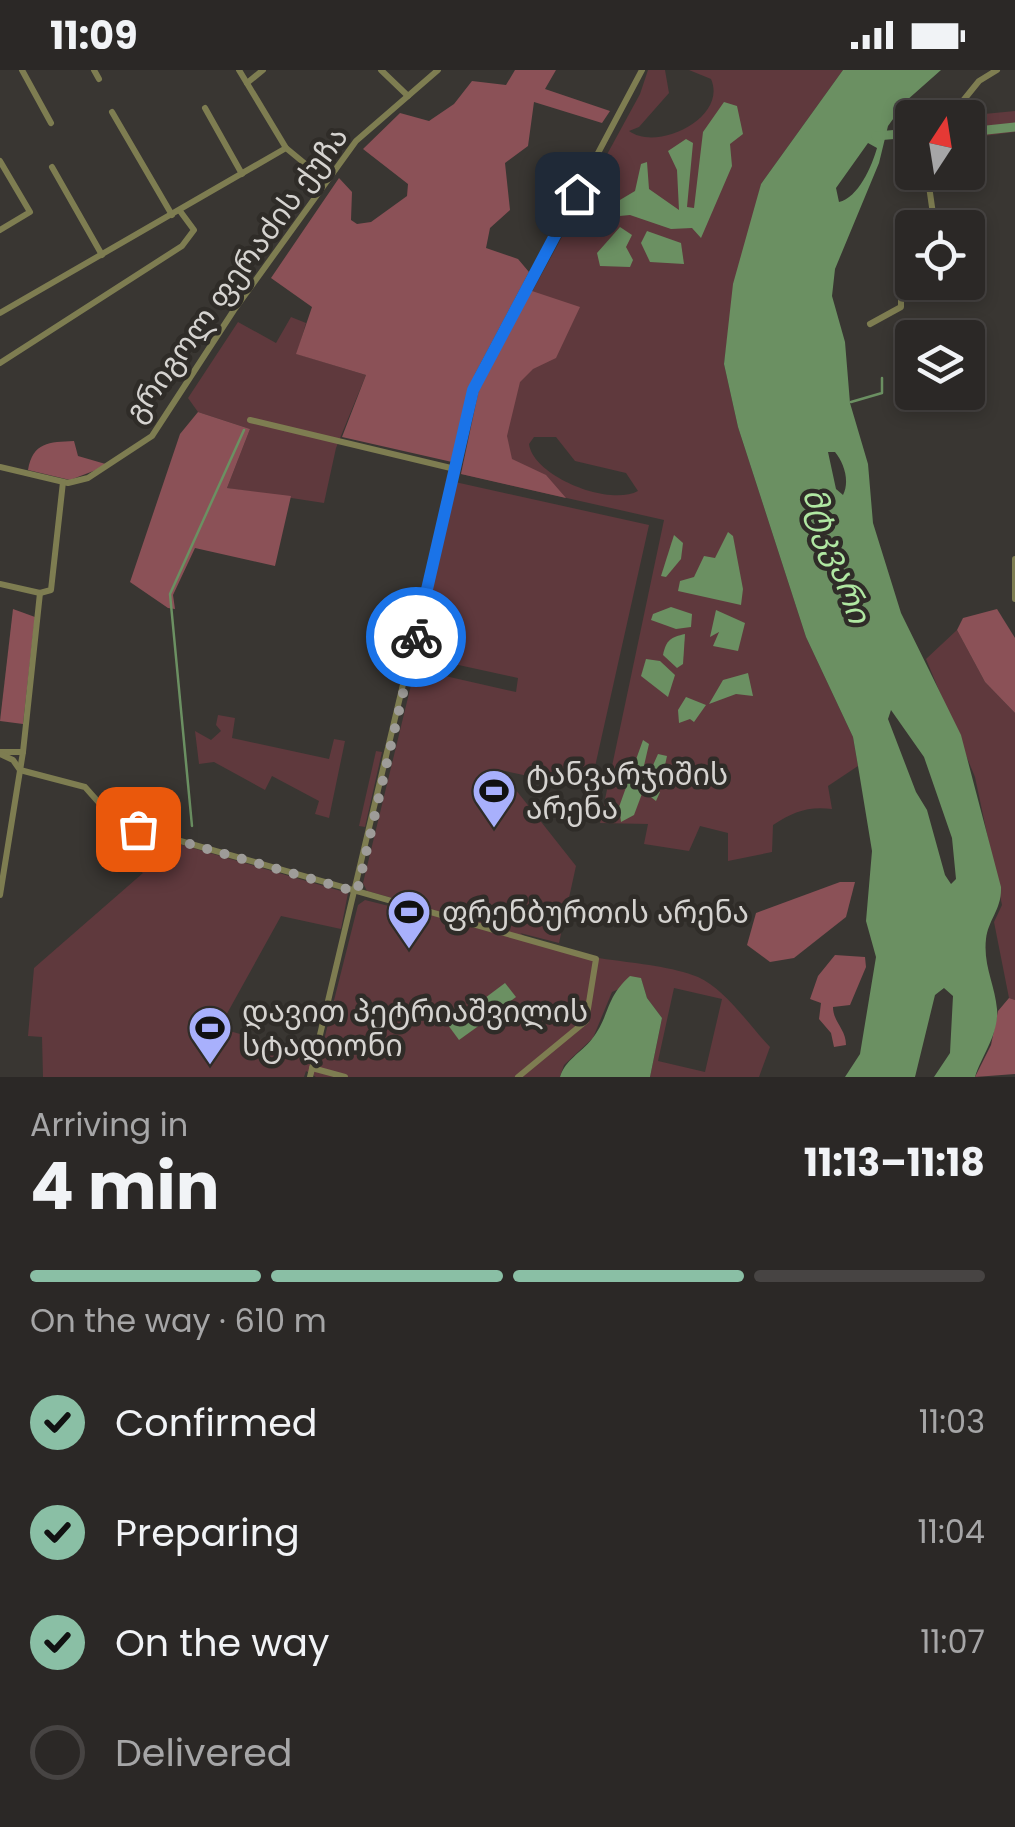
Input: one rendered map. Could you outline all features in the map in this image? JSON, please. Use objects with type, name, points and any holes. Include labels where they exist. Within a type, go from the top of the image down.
[{"type":"street","points":[[22,70],[50,123]]},
{"type":"street","points":[[94,70],[99,78]]},
{"type":"street","points":[[239,70],[286,148],[326,181]]},
{"type":"street","points":[[247,83],[263,70]]},
{"type":"street","points":[[381,70],[408,96]]},
{"type":"street","name":"გრიგოლ ფერაძის ქუჩა","points":[[63,482],[88,478],[152,436],[356,141],[438,70]]},
{"type":"street","points":[[346,1077],[311,1072],[357,892],[473,390],[642,70]]},
{"type":"street","points":[[964,100],[980,81],[998,70]]},
{"type":"street","points":[[205,108],[242,174]]},
{"type":"street","points":[[0,363],[182,246],[194,230],[176,213],[112,112]]},
{"type":"street","points":[[0,313],[286,148]]},
{"type":"street","points":[[0,160],[30,212],[0,230]]},
{"type":"street","points":[[52,167],[102,256]]},
{"type":"street","points":[[870,324],[900,307],[900,300]]},
{"type":"street","points":[[250,420],[455,469]]},
{"type":"street","points":[[0,467],[63,482],[51,590],[40,593],[0,584]]},
{"type":"street","points":[[1015,558],[1015,599]]},
{"type":"street","points":[[0,896],[20,770],[40,593]]},
{"type":"street","points":[[0,753],[22,752]]},
{"type":"street","points":[[0,753],[13,760],[20,770],[85,787],[101,806],[138,829],[596,958],[586,1021],[518,1077]]},
{"type":"shaded area","points":[[515,70],[556,70],[545,89],[610,111],[602,123],[534,102],[528,146],[505,163],[510,210],[490,228],[486,248],[518,259],[529,272],[475,374],[452,462],[342,437],[366,375],[296,354],[312,307],[271,278],[339,178],[352,192],[351,220],[357,224],[371,222],[407,196],[408,184],[363,149],[400,113],[429,121],[454,104],[472,81],[506,85]]},
{"type":"shaded area","points":[[648,70],[665,70],[669,93],[639,127],[629,131],[656,137],[687,127],[709,107],[714,93],[711,79],[689,70],[843,70],[761,184],[732,303],[724,364],[738,427],[806,637],[853,737],[858,766],[828,786],[832,809],[808,809],[787,817],[773,825],[772,852],[728,861],[728,833],[700,826],[689,851],[644,844],[648,824],[600,823],[664,520],[461,474],[479,389],[640,94]],"holes":[[[534,437],[556,437],[575,461],[626,473],[638,491],[609,495],[574,486],[558,477],[534,456],[529,444]]]},
{"type":"shaded area","points":[[1015,111],[1015,132],[985,136],[985,114]]},
{"type":"shaded area","points":[[529,290],[580,307],[556,358],[533,369],[520,382],[507,436],[512,459],[546,475],[566,498],[461,474],[479,389]]},
{"type":"shaded area","points":[[291,317],[306,323],[297,354],[366,375],[336,448],[324,503],[227,488],[250,429],[198,412],[188,398],[238,322],[276,343]]},
{"type":"shaded area","points":[[198,412],[250,429],[227,488],[291,496],[275,566],[195,548],[173,595],[175,609],[130,582],[180,434]]},
{"type":"shaded area","points":[[74,441],[78,456],[109,465],[70,480],[28,470],[34,454],[44,445]]},
{"type":"shaded area","points":[[455,482],[649,525],[590,789],[500,770],[576,866],[559,943],[520,933],[559,950],[678,971],[708,983],[770,1047],[759,1077],[650,1077],[662,1018],[647,998],[641,979],[612,992],[593,1038],[564,1065],[560,1077],[316,1077],[306,1071],[304,1077],[43,1077],[42,1037],[28,1036],[34,968],[143,873],[110,853],[158,838],[348,893],[341,929],[281,916],[219,1028],[311,1054],[321,1052],[358,905],[365,900],[405,910],[407,902],[367,891],[363,883],[412,681],[432,673],[516,692],[518,678],[422,657],[424,648],[417,646]],"holes":[[[674,988],[722,999],[705,1072],[658,1061]]]},
{"type":"shaded area","points":[[13,609],[35,617],[23,724],[0,721]]},
{"type":"shaded area","points":[[997,609],[1015,638],[1015,713],[985,682],[957,630],[963,618]]},
{"type":"shaded area","points":[[957,630],[985,682],[1015,713],[1015,1000],[1009,998],[994,922],[1002,905],[975,777],[926,659]]},
{"type":"shaded area","points":[[218,715],[235,718],[232,738],[329,759],[334,739],[345,741],[329,818],[315,814],[319,801],[272,776],[265,790],[214,762],[199,764],[195,731],[211,740],[221,731],[216,725]]},
{"type":"shaded area","points":[[376,751],[382,752],[365,827],[359,826]]},
{"type":"shaded area","points":[[840,882],[855,882],[846,917],[794,958],[770,962],[747,945],[756,913]]},
{"type":"shaded area","points":[[835,955],[865,957],[866,967],[850,1005],[833,1007],[846,1045],[834,1047],[831,1033],[819,1019],[821,1003],[810,999],[818,976]]},
{"type":"shaded area","points":[[1009,998],[1015,1000],[1015,1074],[975,1077],[991,1045],[998,1011]]},
{"type":"water","name":"მტკვარი","points":[[843,70],[941,70],[907,100],[895,100],[895,116],[888,126],[879,163],[835,269],[832,296],[845,342],[850,403],[868,464],[873,523],[901,613],[961,735],[1001,887],[986,948],[997,1018],[975,1077],[934,1077],[950,1053],[953,996],[944,988],[935,995],[915,1077],[845,1077],[860,1054],[876,957],[866,921],[872,851],[853,737],[806,637],[738,427],[724,364],[733,284],[761,184]],"holes":[[[868,143],[877,148],[858,188],[839,202],[836,188]],[[828,452],[835,452],[845,472],[843,495],[836,489]],[[891,710],[924,757],[952,838],[956,879],[951,884],[927,810],[916,792],[888,719]]]},
{"type":"water","points":[[724,102],[737,106],[743,134],[730,144],[732,166],[701,238],[692,228],[671,229],[630,215],[588,219],[635,191],[641,164],[647,162],[649,189],[679,210],[677,170],[668,151],[686,139],[693,143],[687,207],[694,208],[703,132]]},
{"type":"water","points":[[620,227],[632,235],[626,247],[633,260],[630,267],[600,266],[597,253]]},
{"type":"water","points":[[647,231],[681,243],[684,264],[650,262],[641,243]]},
{"type":"water","points":[[728,532],[733,536],[743,589],[741,605],[678,591],[680,581],[694,577],[704,556],[715,558]]},
{"type":"water","points":[[674,535],[683,543],[681,559],[666,577],[661,576]]},
{"type":"water","points":[[671,607],[692,614],[691,627],[676,629],[651,620],[653,614]]},
{"type":"water","points":[[716,610],[745,623],[738,651],[713,646],[719,632],[710,637]]},
{"type":"water","points":[[685,634],[683,664],[677,668],[663,655],[670,640]]},
{"type":"water","points":[[646,659],[660,661],[675,675],[668,697],[641,676]]},
{"type":"water","points":[[748,673],[753,696],[736,694],[709,704],[723,680]]},
{"type":"water","points":[[686,697],[706,705],[694,722],[690,719],[679,723],[678,710]]},
{"type":"water","points":[[643,740],[649,744],[643,770],[650,772],[658,754],[667,756],[662,779],[647,784],[660,792],[656,801],[643,791],[634,815],[621,822],[619,807]]},
{"type":"water","points":[[630,976],[641,978],[647,998],[662,1018],[650,1077],[560,1077],[592,1039],[616,992]]},
{"type":"water","points":[[505,983],[516,997],[496,1012],[485,998]]},
{"type":"water","points":[[479,1002],[491,1017],[459,1040],[448,1025]]},
{"type":"waterway","points":[[985,130],[1015,127]]},
{"type":"waterway","points":[[876,136],[895,134]]},
{"type":"waterway","points":[[851,402],[882,393],[882,378]]},
{"type":"waterway","points":[[192,826],[170,594],[244,430]]},
{"type":"way so far","points":[[138,829],[357,892],[416,637]]},
{"type":"place","name":"ტანვარჯიშის არენა","points":[[494,829]]},
{"type":"place","name":"ფრენბურთის არენა","points":[[409,950]]},
{"type":"place","name":"დავით პეტრიაშვილის სტადიონი","points":[[210,1066]]},
{"type":"route","points":[[416,637],[473,390],[577,194]]}]
